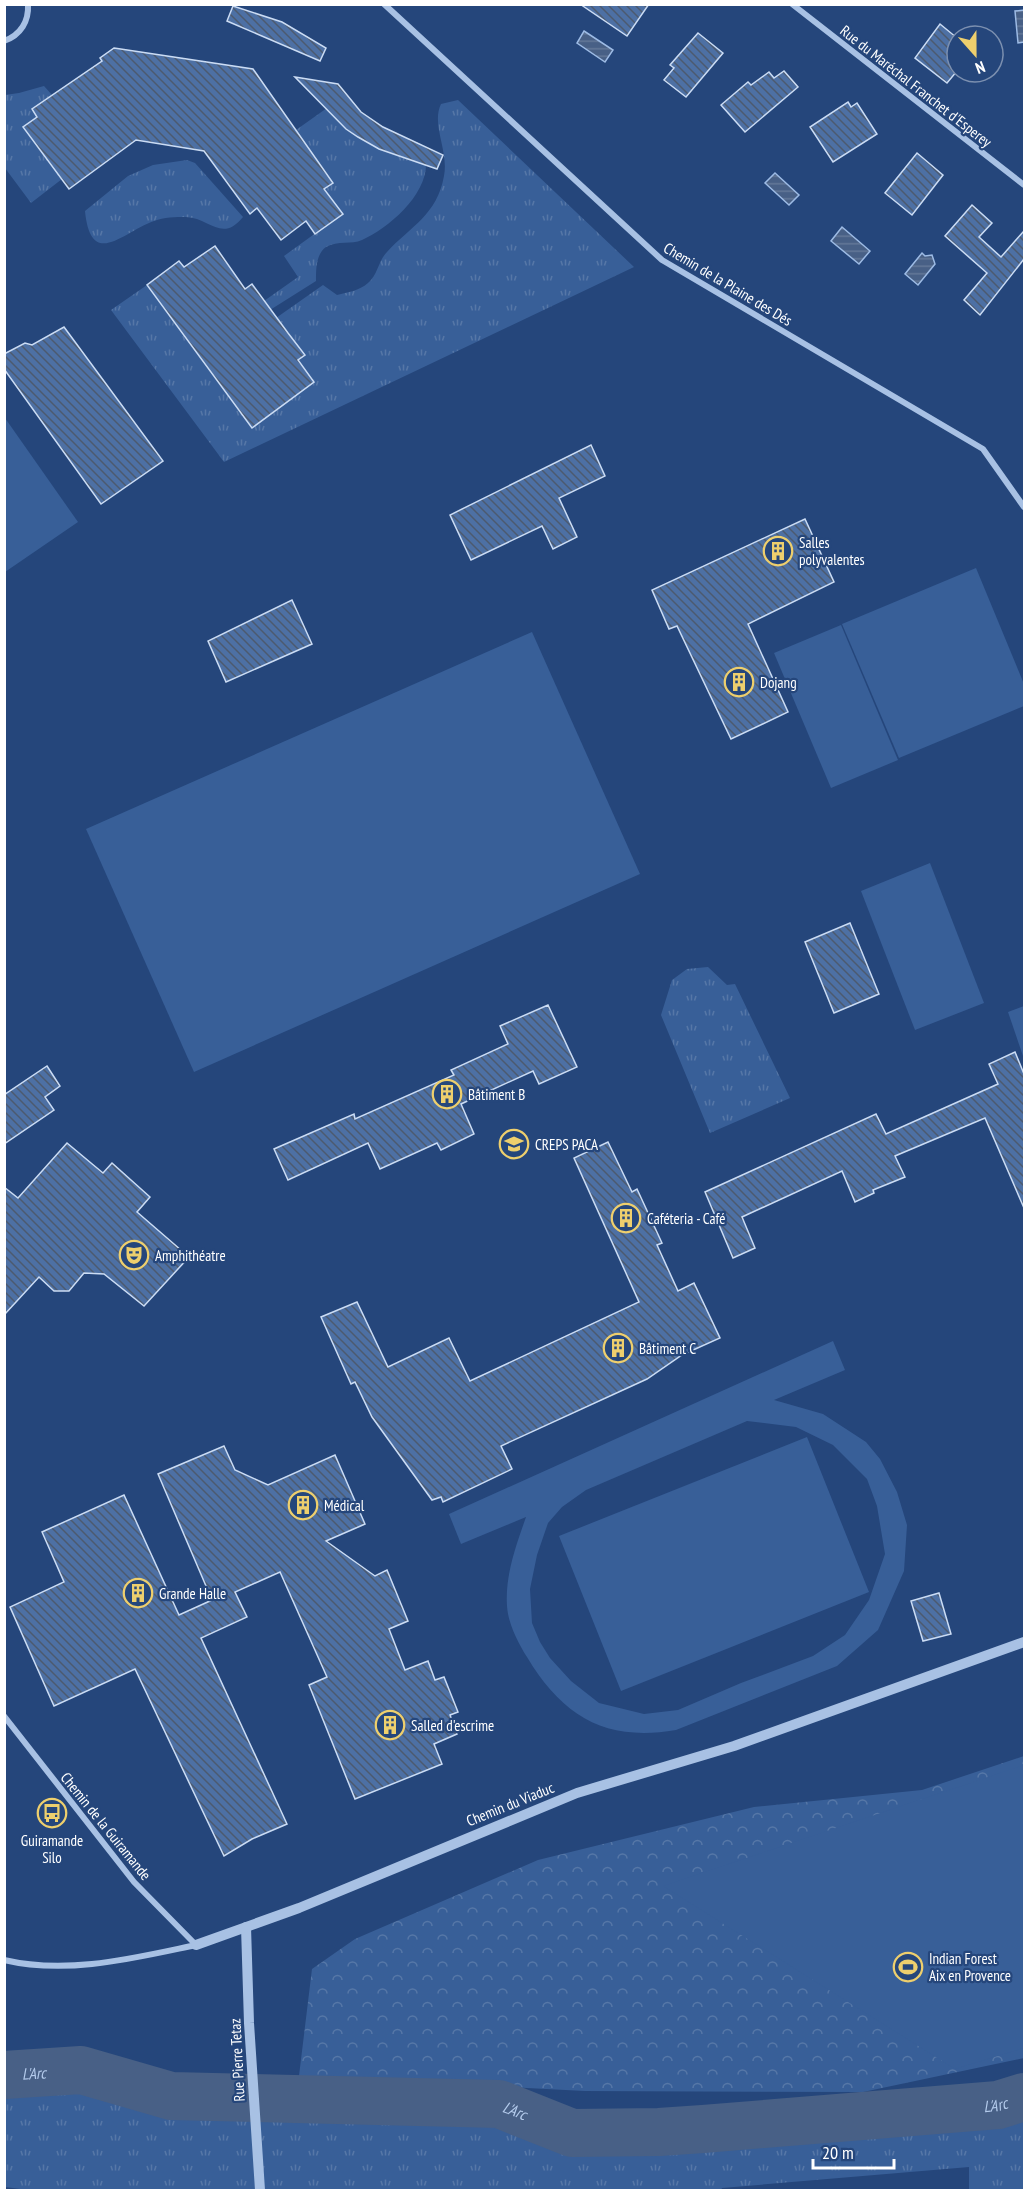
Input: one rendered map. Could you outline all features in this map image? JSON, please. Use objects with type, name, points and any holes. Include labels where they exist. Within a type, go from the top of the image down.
[{"type":"street","points":[[4,41],[19,33],[25,24],[28,4]]},
{"type":"street","name":"Chemin de la Plaine des Dés","points":[[384,4],[662,260],[983,449],[1024,507]]},
{"type":"street","name":"Rue du Maréchal Franchet d'Esperey","points":[[792,4],[1024,185]]},
{"type":"street","name":"Chemin du Viaduc","points":[[4,1960],[18,1963],[87,1966],[196,1946],[299,1908],[577,1793],[734,1746],[1024,1642]]},
{"type":"street","name":"Chemin de la Guiramande","points":[[4,1716],[134,1882],[196,1946]]},
{"type":"street","name":"Rue Pierre Tetaz","points":[[246,1927],[260,2190]]},
{"type":"green space","points":[[44,86],[52,95],[32,110],[62,179],[31,203],[5,168],[5,95]]},
{"type":"green space","points":[[458,100],[634,267],[224,462],[111,310],[147,285],[170,316],[196,339],[190,344],[252,428],[314,382],[298,360],[304,355],[289,333],[281,337],[276,318],[323,285],[337,295],[365,286],[371,280],[384,256],[422,219],[436,201],[444,176],[445,167],[438,112],[441,104]]},
{"type":"green space","points":[[327,108],[363,140],[379,149],[407,159],[413,141],[421,144],[426,159],[425,173],[420,188],[400,214],[362,240],[326,247],[318,258],[316,281],[270,310],[264,301],[298,277],[284,256],[342,214],[324,189],[296,130]]},
{"type":"green space","points":[[187,160],[195,163],[243,217],[236,225],[222,229],[194,218],[170,218],[154,221],[110,242],[102,243],[94,239],[88,229],[85,211],[128,176],[153,165]]},
{"type":"green space","points":[[5,418],[78,522],[4,572]]},
{"type":"green space","points":[[976,568],[1024,684],[1024,706],[899,758],[842,624]]},
{"type":"green space","points":[[841,625],[898,760],[831,788],[774,653]]},
{"type":"green space","points":[[532,632],[640,874],[194,1072],[86,829]]},
{"type":"green space","points":[[930,863],[984,1003],[915,1030],[861,891]]},
{"type":"green space","points":[[708,967],[727,985],[735,984],[790,1098],[710,1133],[661,1015],[672,980],[687,969]]},
{"type":"green space","points":[[1024,1006],[1024,1059],[1008,1012]]},
{"type":"green space","points":[[833,1341],[845,1370],[774,1400],[823,1414],[866,1442],[880,1459],[897,1492],[907,1525],[904,1571],[878,1630],[837,1666],[676,1730],[651,1733],[628,1732],[608,1728],[572,1710],[541,1678],[517,1639],[509,1619],[507,1594],[512,1561],[526,1517],[461,1544],[449,1514]],"holes":[[[747,1421],[796,1427],[833,1445],[867,1479],[877,1506],[885,1554],[869,1600],[845,1635],[813,1656],[678,1710],[644,1714],[599,1703],[571,1681],[550,1658],[540,1642],[532,1623],[530,1589],[537,1555],[548,1523],[562,1507],[586,1490]]]},
{"type":"green space","points":[[807,1437],[869,1592],[621,1691],[559,1536]]},
{"type":"green space","points":[[1024,1756],[1024,2058],[863,2092],[585,2091],[299,2076],[312,1969],[355,1939],[538,1860],[754,1807],[922,1790]]},
{"type":"green space","name":"Indian Forest Aix en Provence","points":[[1024,1765],[1024,2048],[955,2069],[663,1886]]},
{"type":"green space","points":[[83,2071],[171,2096],[499,2104],[572,2133],[998,2105],[1024,2111],[1024,2190],[969,2190],[969,2167],[722,2188],[721,2190],[28,2190],[5,2187],[5,2076]]},
{"type":"shaded area","points":[[1024,10],[1024,42],[1018,43],[1015,11]]},
{"type":"shaded area","points":[[584,31],[613,50],[605,62],[577,43]]},
{"type":"shaded area","points":[[775,173],[799,195],[789,205],[765,183]]},
{"type":"shaded area","points":[[842,227],[870,251],[859,264],[831,241]]},
{"type":"shaded area","points":[[922,253],[925,256],[932,255],[935,264],[918,285],[905,274]]},
{"type":"building","points":[[580,4],[649,4],[627,36]]},
{"type":"building","points":[[233,6],[282,22],[326,48],[320,61],[227,21]]},
{"type":"building","points":[[940,24],[945,28],[945,81],[915,58]]},
{"type":"building","points":[[698,33],[723,53],[686,97],[664,80],[674,68],[670,65]]},
{"type":"building","points":[[114,48],[253,69],[333,183],[324,189],[343,214],[315,234],[306,221],[281,240],[257,208],[250,214],[204,151],[136,140],[69,189],[23,127],[37,117],[32,109],[102,61],[100,58]]},
{"type":"building","points":[[784,71],[798,87],[745,132],[721,105],[748,82],[751,85],[769,72],[774,78]]},
{"type":"building","points":[[295,77],[338,84],[361,112],[383,127],[443,155],[437,169],[379,149],[358,137],[346,129]]},
{"type":"building","points":[[848,102],[851,107],[857,103],[877,134],[833,162],[810,127]]},
{"type":"building","points":[[917,153],[943,175],[912,215],[885,193]]},
{"type":"building","points":[[972,205],[992,223],[979,237],[1001,257],[1024,233],[1024,259],[980,315],[964,300],[987,273],[945,236]]},
{"type":"building","points":[[215,246],[245,289],[252,284],[305,355],[298,360],[314,382],[252,428],[147,285],[179,261],[184,267]]},
{"type":"building","points":[[64,327],[163,461],[101,504],[4,369],[4,354],[25,343],[32,345]]},
{"type":"building","points":[[591,445],[605,476],[559,498],[577,537],[553,549],[542,526],[471,560],[450,515]]},
{"type":"building","points":[[805,519],[834,582],[748,624],[788,712],[731,739],[677,626],[669,629],[652,590]]},
{"type":"building","points":[[292,600],[312,644],[226,682],[208,641]]},
{"type":"building","points":[[850,923],[879,994],[834,1013],[805,942]]},
{"type":"building","name":"Bâtiment B","points":[[548,1005],[577,1067],[539,1084],[533,1071],[461,1104],[474,1134],[441,1150],[437,1143],[380,1169],[368,1143],[288,1180],[274,1149],[354,1114],[355,1119],[454,1075],[451,1070],[508,1044],[500,1026]]},
{"type":"building","points":[[1015,1052],[1024,1074],[1024,1208],[985,1118],[895,1156],[905,1177],[873,1190],[874,1193],[855,1202],[842,1171],[742,1217],[755,1248],[733,1258],[705,1192],[876,1114],[886,1134],[998,1084],[989,1064]]},
{"type":"building","points":[[47,1066],[60,1086],[45,1097],[54,1110],[4,1144],[4,1095]]},
{"type":"building","points":[[608,1142],[632,1192],[637,1189],[662,1243],[657,1245],[678,1291],[694,1283],[720,1338],[682,1355],[647,1379],[501,1446],[512,1469],[443,1502],[441,1497],[432,1500],[372,1417],[355,1382],[351,1384],[321,1317],[357,1302],[388,1367],[449,1338],[470,1381],[639,1302],[574,1158]]},
{"type":"building","points":[[67,1143],[103,1173],[112,1163],[150,1197],[137,1212],[189,1257],[144,1306],[104,1274],[84,1273],[69,1291],[54,1291],[39,1277],[4,1315],[4,1187],[18,1198]]},
{"type":"building","points":[[224,1446],[235,1470],[268,1485],[335,1455],[365,1524],[326,1541],[375,1576],[387,1570],[408,1621],[389,1629],[405,1670],[428,1661],[435,1680],[444,1677],[458,1712],[450,1715],[457,1734],[434,1744],[442,1764],[355,1799],[309,1685],[327,1677],[280,1572],[235,1592],[247,1617],[201,1638],[287,1824],[252,1839],[224,1856],[135,1669],[54,1706],[10,1607],[64,1582],[42,1532],[124,1495],[179,1615],[212,1600],[158,1474]]},
{"type":"building","points":[[939,1593],[951,1634],[923,1641],[911,1601]]},
{"type":"waterway","name":"L'Arc","points":[[4,2075],[81,2070],[171,2096],[499,2104],[572,2133],[703,2129],[998,2105],[1024,2097]]},
{"type":"place","name":"Salles polyvalentes","points":[[778,551]]},
{"type":"place","name":"Dojang","points":[[739,682]]},
{"type":"place","name":"Bâtiment B","points":[[447,1094]]},
{"type":"place","name":"CREPS PACA","points":[[514,1144]]},
{"type":"place","name":"Caféteria - Café","points":[[626,1218]]},
{"type":"place","name":"Amphithéatre","points":[[134,1255]]},
{"type":"place","name":"Bâtiment C","points":[[618,1348]]},
{"type":"place","name":"Médical","points":[[303,1505]]},
{"type":"place","name":"Grande Halle","points":[[138,1593]]},
{"type":"place","name":"Salled d'escrime","points":[[390,1725]]},
{"type":"place","name":"Guiramande Silo","points":[[52,1813]]},
{"type":"place","name":"Indian Forest Aix en Provence","points":[[908,1967]]}]
